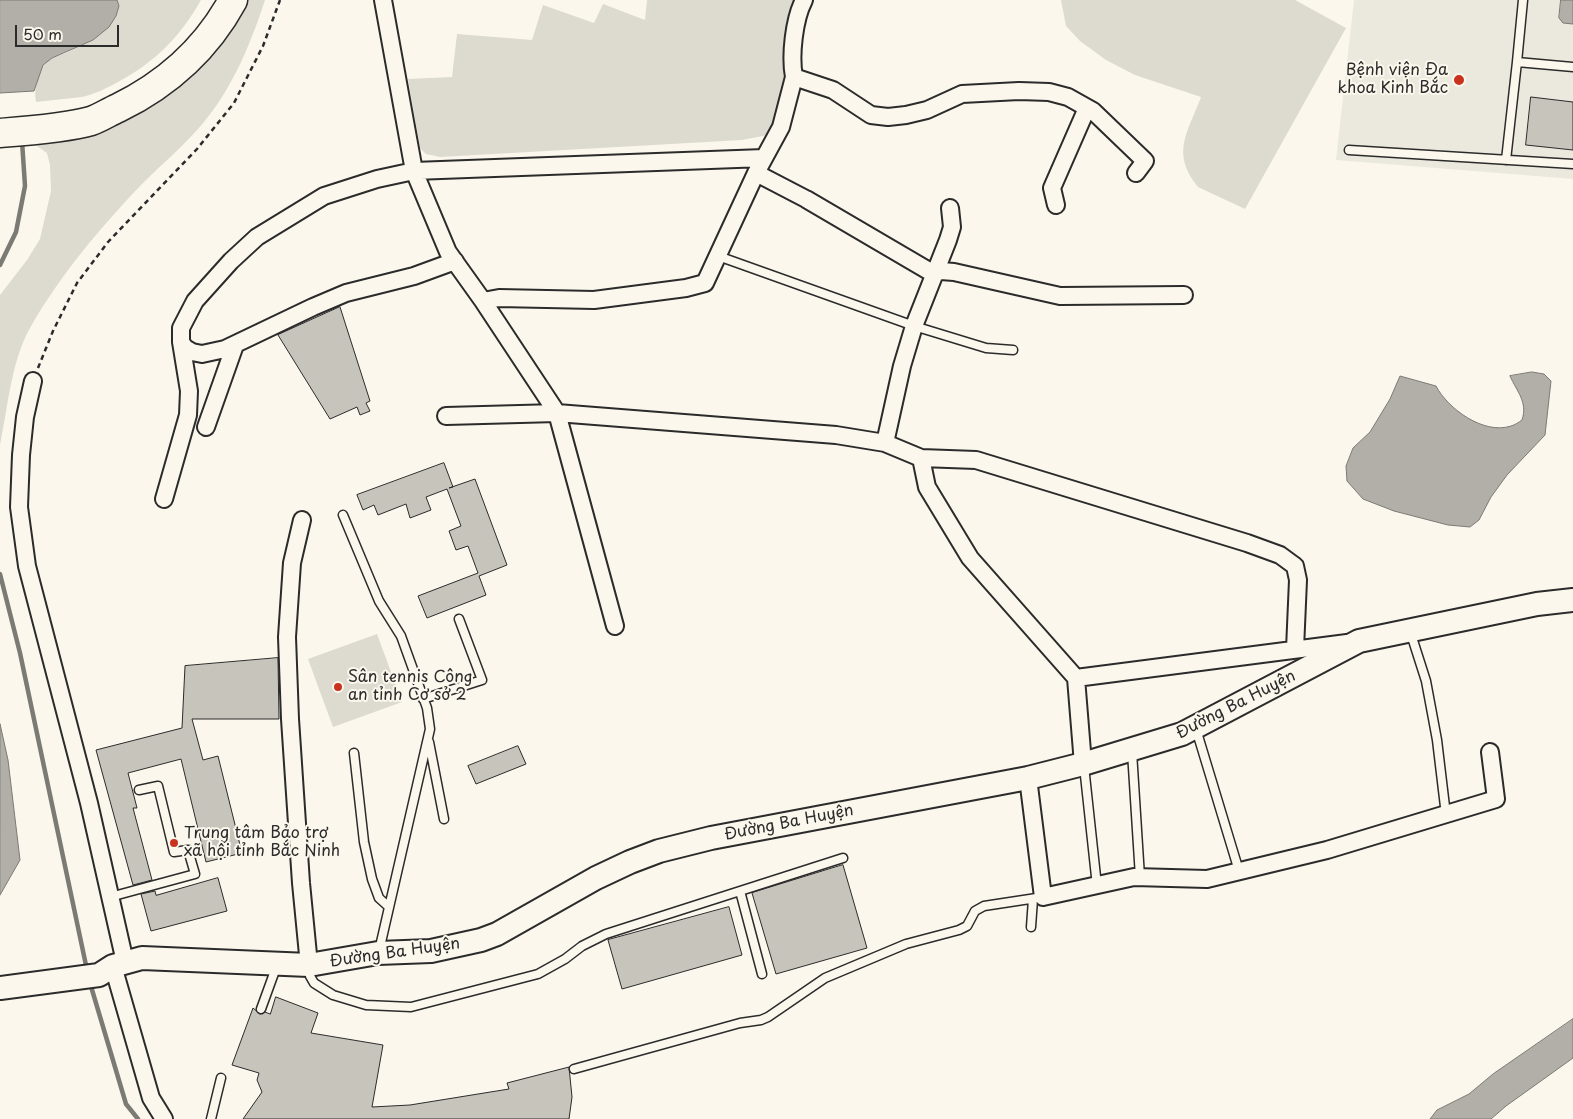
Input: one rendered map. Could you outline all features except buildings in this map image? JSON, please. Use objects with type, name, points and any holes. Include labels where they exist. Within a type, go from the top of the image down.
[{"type":"highway","points":[[0,114],[71,107],[93,102],[129,87],[174,54],[196,28],[213,0]]},
{"type":"highway","points":[[0,133],[91,121],[146,93],[176,72],[193,56],[223,17],[233,0]]},
{"type":"street","points":[[383,0],[414,171],[448,252],[483,301],[557,413],[615,626]]},
{"type":"street","points":[[483,301],[499,298],[594,300],[686,288],[705,283],[756,173],[781,128],[794,77],[793,41],[804,0]]},
{"type":"street","points":[[794,77],[833,90],[871,115],[888,117],[906,116],[927,110],[962,94],[999,91],[1049,92],[1068,97],[1093,111],[1145,161],[1136,173]]},
{"type":"street","points":[[1056,205],[1052,188],[1087,108]]},
{"type":"street","points":[[164,499],[188,415],[188,382],[181,342],[181,328],[195,301],[231,261],[257,237],[324,196],[377,179],[414,171],[764,158]]},
{"type":"street","points":[[756,173],[806,199],[934,274]]},
{"type":"street","points":[[885,443],[902,366],[914,326],[952,226],[950,208]]},
{"type":"street","points":[[181,342],[185,348],[192,352],[202,354],[225,349],[346,293],[414,276],[455,261]]},
{"type":"street","points":[[934,274],[946,270],[1060,296],[1184,295]]},
{"type":"street","points":[[206,427],[235,345]]},
{"type":"street","points":[[33,381],[25,417],[19,507],[27,566],[89,803],[110,897],[113,967],[151,1098],[164,1119]]},
{"type":"street","points":[[446,416],[557,413],[836,435],[885,443],[921,458],[976,460],[1247,543],[1280,555],[1295,566],[1298,580],[1296,649]]},
{"type":"street","points":[[921,458],[927,487],[970,558],[1076,678],[1083,764]]},
{"type":"street","points":[[302,520],[292,563],[288,637],[292,748],[301,883],[309,965]]},
{"type":"street","name":"Đường Ba Huyện","points":[[0,988],[66,979],[142,958],[309,965],[378,953],[431,951],[481,940],[497,934],[612,870],[659,851],[711,838],[1028,778],[1083,764],[1182,734],[1359,641],[1537,604],[1573,600]]},
{"type":"street","points":[[1076,678],[1359,641]]},
{"type":"street","points":[[1028,778],[1038,898],[1134,878],[1207,879],[1327,850],[1496,799],[1490,752]]},
{"type":"lane","points":[[1506,160],[1523,0]]},
{"type":"lane","points":[[1517,62],[1573,67]]},
{"type":"lane","points":[[1348,150],[1573,164]]},
{"type":"lane","points":[[718,256],[914,326],[986,348],[1013,350]]},
{"type":"lane","points":[[343,515],[379,601],[401,636],[427,708],[430,729],[378,953]]},
{"type":"lane","points":[[424,699],[482,680],[459,619]]},
{"type":"lane","points":[[1410,630],[1428,691],[1437,740],[1446,815]]},
{"type":"lane","points":[[1195,728],[1239,871]]},
{"type":"lane","points":[[429,738],[444,819]]},
{"type":"lane","points":[[1131,750],[1140,878]]},
{"type":"lane","points":[[354,753],[364,842],[372,879],[379,898],[389,907]]},
{"type":"lane","points":[[1083,764],[1097,886]]},
{"type":"lane","points":[[110,897],[195,874],[188,850],[174,852],[158,786],[139,790]]},
{"type":"lane","points":[[309,965],[310,976],[314,984],[333,995],[366,1005],[411,1007],[538,974],[565,959],[582,946],[606,934],[843,858]]},
{"type":"lane","points":[[740,891],[762,974]]},
{"type":"lane","points":[[574,1069],[740,1023],[761,1020],[825,978],[898,947],[967,926],[975,911],[984,906],[1038,898],[1032,927]]},
{"type":"lane","points":[[261,1009],[278,964]]},
{"type":"lane","points":[[211,1119],[222,1078]]},
{"type":"path","points":[[33,381],[53,331],[77,283],[108,242],[197,149],[234,103],[263,46],[280,0]]},
{"type":"shaded area","points":[[0,0],[117,0],[119,6],[116,16],[109,27],[93,40],[52,58],[43,65],[34,91],[0,93]]},
{"type":"shaded area","points":[[117,0],[201,0],[185,25],[166,47],[131,74],[105,89],[87,96],[36,102],[36,82],[44,64],[52,58],[94,38],[110,25],[118,9]]},
{"type":"shaded area","points":[[241,0],[265,0],[254,32],[224,94],[197,130],[111,217],[54,289],[30,328],[18,355],[0,445],[0,295],[27,260],[40,239],[51,191],[50,165],[47,153],[37,146],[37,136],[84,129]]},
{"type":"shaded area","points":[[647,0],[798,0],[789,78],[768,135],[742,140],[440,157],[426,154],[420,148],[408,79],[452,77],[457,34],[532,40],[543,5],[594,23],[603,4],[645,20]]},
{"type":"shaded area","points":[[1061,0],[1295,0],[1346,28],[1245,209],[1198,187],[1185,164],[1184,142],[1201,97],[1135,75],[1106,60],[1080,41],[1066,26]]},
{"type":"shaded area","name":"Bệnh viện Đa khoa Kinh Bắc","points":[[1354,0],[1573,0],[1573,179],[1336,160]]},
{"type":"shaded area","points":[[1561,0],[1573,0],[1573,24],[1563,23],[1559,18]]},
{"type":"shaded area","points":[[1532,372],[1544,374],[1551,381],[1545,435],[1507,475],[1491,497],[1479,520],[1470,527],[1448,525],[1394,511],[1363,499],[1347,481],[1346,466],[1353,448],[1370,432],[1390,399],[1400,376],[1436,386],[1449,403],[1468,418],[1490,427],[1501,428],[1511,426],[1522,420],[1523,402],[1510,376]]},
{"type":"shaded area","points":[[377,634],[402,702],[333,727],[308,659]]},
{"type":"shaded area","points":[[0,724],[8,760],[20,860],[0,895]]},
{"type":"shaded area","points":[[1573,1019],[1573,1058],[1491,1119],[1430,1119],[1437,1110],[1469,1094],[1493,1074]]},
{"type":"waterway","points":[[0,265],[16,232],[25,186],[22,141]]},
{"type":"waterway","points":[[0,574],[20,653],[87,970]]},
{"type":"waterway","points":[[90,983],[126,1104],[138,1119]]},
{"type":"place","name":"Bệnh viện Đa khoa Kinh Bắc","points":[[1459,80]]},
{"type":"place","name":"Sân tennis Công an tỉnh Cơ sở 2","points":[[338,687]]},
{"type":"place","name":"Trung tâm Bảo trợ xã hội tỉnh Bắc Ninh","points":[[174,843]]}]
